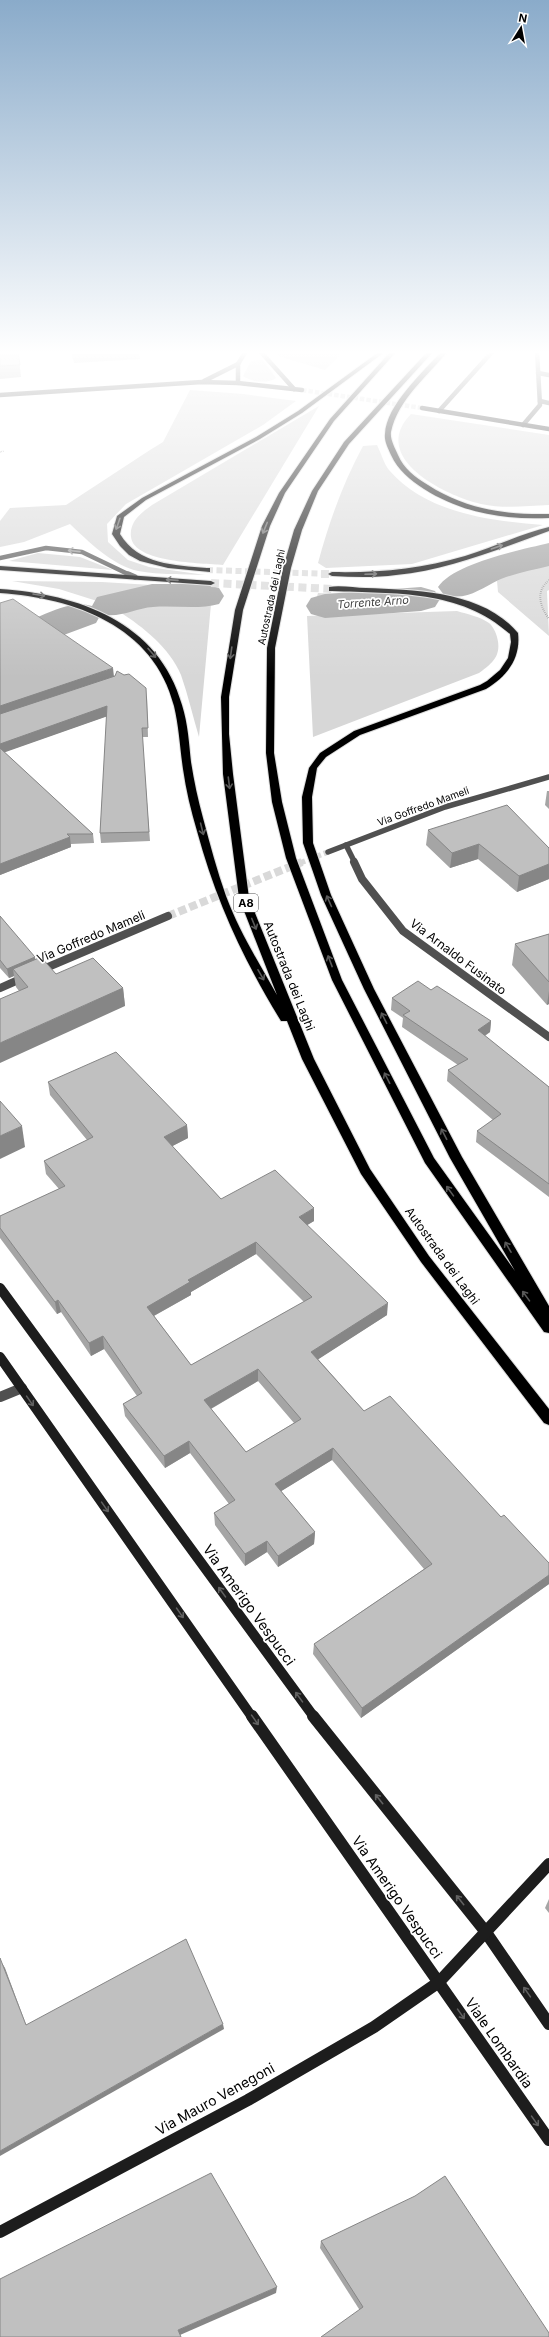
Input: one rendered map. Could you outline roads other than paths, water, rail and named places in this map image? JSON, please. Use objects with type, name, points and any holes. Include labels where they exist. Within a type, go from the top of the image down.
[{"type":"highway","points":[[207,570],[160,564],[140,558],[128,552],[116,534],[117,525],[121,516],[144,499],[217,460]]},
{"type":"highway","name":"Autostrada dei Laghi","points":[[305,460],[282,493],[266,526],[239,610],[225,697],[228,774],[244,898],[308,1059],[365,1171],[425,1259],[549,1419]]},
{"type":"highway","name":"Autostrada dei Laghi","points":[[335,460],[315,491],[298,530],[287,568],[271,648],[270,753],[277,802],[291,858],[337,980],[429,1160],[549,1328]]},
{"type":"highway","points":[[398,460],[413,478],[424,486],[468,508],[499,515],[549,516]]},
{"type":"highway","points":[[332,574],[394,573],[423,569],[458,560],[549,529]]},
{"type":"highway","points":[[0,568],[211,583]]},
{"type":"highway","points":[[332,589],[424,594],[449,599],[490,614],[514,633],[516,641],[511,658],[504,671],[495,680],[483,687],[357,733],[323,755],[313,768],[307,797],[308,843],[326,895],[369,989],[456,1158],[549,1317]]},
{"type":"highway","points":[[0,591],[43,595],[93,610],[108,617],[134,635],[160,662],[174,691],[181,716],[190,781],[216,879],[231,923],[308,1059]]},
{"type":"main road","name":"Via Amerigo Vespucci","points":[[0,1288],[314,1717],[485,1931]]},
{"type":"main road","name":"Via Amerigo Vespucci","points":[[0,1357],[439,1982]]},
{"type":"main road","name":"Via Mauro Venegoni","points":[[0,2232],[248,2100],[374,2026],[439,1982],[549,1864]]},
{"type":"main road","points":[[485,1931],[549,2024]]},
{"type":"main road","name":"Viale Lombardia","points":[[439,1982],[549,2140]]},
{"type":"street","points":[[0,558],[46,548],[82,552],[135,577]]},
{"type":"street","name":"Via Goffredo Mameli","points":[[328,852],[444,807],[549,777]]},
{"type":"street","name":"Via Arnaldo Fusinato","points":[[346,845],[362,879],[403,931],[548,1034]]},
{"type":"street","name":"Via Goffredo Mameli","points":[[37,972],[168,916]]},
{"type":"street","name":"Via Goffredo Mameli","points":[[0,988],[29,976]]},
{"type":"street","points":[[0,1398],[22,1388]]},
{"type":"waterway","name":"Torrente Arno","points":[[457,587],[489,571],[549,554]]},
{"type":"waterway","name":"Torrente Arno","points":[[111,605],[152,595],[205,596]]},
{"type":"waterway","name":"Torrente Arno","points":[[325,606],[421,599]]},
{"type":"waterway","name":"Torrente Arno","points":[[0,643],[12,641],[82,615]]},
{"type":"tunnel","points":[[207,570],[332,574],[321,574]]},
{"type":"tunnel","points":[[211,583],[332,589]]},
{"type":"tunnel","points":[[300,863],[328,852]]},
{"type":"tunnel","points":[[168,916],[302,862]]}]
